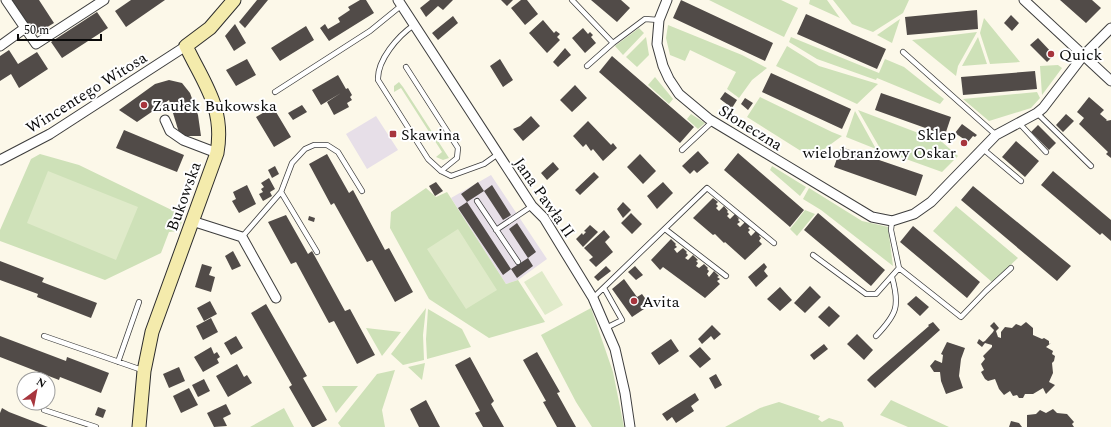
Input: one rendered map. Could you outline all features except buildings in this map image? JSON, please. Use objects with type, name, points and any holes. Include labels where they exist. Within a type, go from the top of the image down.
[{"type":"street","points":[[6,0],[36,44],[104,0]]},
{"type":"street","points":[[186,46],[210,28],[234,0]]},
{"type":"street","name":"Słoneczna","points":[[667,0],[659,20],[657,44],[663,66],[669,79],[679,94],[713,121],[872,217],[892,221],[914,214],[931,202],[996,135],[1037,113],[1043,108],[1083,56],[1111,28]]},
{"type":"street","points":[[1024,0],[1111,81]]},
{"type":"street","name":"Jana Pawła II","points":[[400,3],[532,206],[544,218],[594,298],[615,349],[625,393],[630,427]]},
{"type":"street","points":[[0,46],[25,28]]},
{"type":"street","name":"Bukowska","points":[[138,427],[144,371],[152,332],[217,153],[220,127],[218,115],[207,86],[186,46]]},
{"type":"street","name":"Wincentego Witosa","points":[[0,160],[50,134],[186,46]]},
{"type":"street","points":[[165,120],[170,131],[183,140],[217,153]]},
{"type":"street","points":[[192,221],[242,237],[276,298]]},
{"type":"lane","points":[[572,0],[613,43]]},
{"type":"lane","points":[[275,92],[370,31],[400,3]]},
{"type":"lane","points":[[587,66],[613,43],[645,19],[659,20]]},
{"type":"lane","points":[[414,25],[404,32],[380,65],[378,80],[428,159],[441,171],[451,176],[484,164],[498,154]]},
{"type":"lane","points":[[903,52],[996,135]]},
{"type":"lane","points":[[406,67],[458,148],[457,158],[441,171]]},
{"type":"lane","points":[[1037,113],[1091,166]]},
{"type":"lane","points":[[682,150],[713,121]]},
{"type":"lane","points":[[1019,123],[1046,152]]},
{"type":"lane","points":[[242,237],[281,192],[292,163],[305,149],[314,145],[327,145],[338,152],[362,191]]},
{"type":"lane","points":[[983,149],[1021,181]]},
{"type":"lane","points":[[594,298],[707,188],[774,243]]},
{"type":"lane","points":[[281,192],[317,252]]},
{"type":"lane","points":[[477,201],[518,262]]},
{"type":"lane","points":[[496,230],[532,206]]},
{"type":"lane","points":[[892,221],[891,230],[899,268],[962,317],[986,291],[1012,268]]},
{"type":"lane","points":[[665,229],[726,276]]},
{"type":"lane","points":[[813,255],[866,294],[876,294],[899,268]]},
{"type":"lane","points":[[876,336],[887,324],[895,311],[897,296],[892,277]]},
{"type":"lane","points":[[604,288],[622,320],[606,328]]},
{"type":"lane","points":[[118,362],[139,302]]},
{"type":"lane","points":[[44,336],[144,371]]},
{"type":"lane","points":[[47,411],[96,427]]},
{"type":"shaded area","points":[[376,116],[398,150],[367,169],[346,134]]},
{"type":"shaded area","points":[[491,175],[547,259],[518,280],[506,284],[451,198]]},
{"type":"green space","points":[[709,0],[781,0],[798,8],[784,37]]},
{"type":"green space","points":[[810,0],[827,0],[840,18],[809,4]]},
{"type":"green space","points":[[833,0],[909,0],[903,13],[873,32],[852,24]]},
{"type":"green space","points":[[984,18],[1020,62],[990,64],[980,33]]},
{"type":"green space","points":[[900,19],[892,43],[877,35]]},
{"type":"green space","points":[[668,25],[742,55],[767,68],[752,80],[739,98],[727,89],[736,72],[690,50],[685,61],[670,55],[666,38]]},
{"type":"green space","points":[[639,28],[644,33],[623,55],[615,46]]},
{"type":"green space","points":[[977,32],[958,66],[956,76],[912,40]]},
{"type":"green space","points":[[646,37],[649,55],[637,67],[626,57]]},
{"type":"green space","points":[[791,37],[879,73],[885,59],[904,67],[944,99],[940,104],[877,78],[876,80],[817,59],[789,42]]},
{"type":"green space","points":[[978,37],[987,64],[962,66]]},
{"type":"green space","points":[[787,46],[819,66],[878,84],[857,104],[776,66]]},
{"type":"green space","points":[[1058,65],[1062,68],[1042,95],[1040,66]]},
{"type":"green space","points":[[655,77],[673,99],[669,104],[648,85]]},
{"type":"green space","points":[[399,82],[449,158],[443,160],[436,157],[442,152],[401,88],[394,92],[394,86]]},
{"type":"green space","points":[[1037,92],[1040,98],[1031,108],[989,121],[963,99]]},
{"type":"green space","points":[[760,97],[842,136],[812,158],[747,117]]},
{"type":"green space","points":[[858,110],[942,142],[958,156],[942,172],[881,150]]},
{"type":"green space","points":[[855,111],[876,149],[846,137]]},
{"type":"green space","points":[[691,114],[705,123],[698,129],[687,119]]},
{"type":"green space","points":[[40,154],[79,165],[182,215],[183,218],[179,231],[169,232],[161,253],[105,280],[0,241],[0,230],[31,159]]},
{"type":"green space","points":[[772,166],[806,187],[800,196],[770,170]]},
{"type":"green space","points":[[48,171],[138,207],[116,260],[27,223]]},
{"type":"green space","points":[[426,188],[436,197],[447,192],[506,284],[518,280],[545,322],[489,338],[429,299],[390,228],[391,212]]},
{"type":"green space","points":[[809,188],[862,221],[888,227],[893,266],[821,210],[803,199]]},
{"type":"green space","points":[[956,206],[1018,258],[992,282],[933,231]]},
{"type":"green space","points":[[805,210],[815,214],[797,236],[790,229]]},
{"type":"green space","points":[[458,229],[497,290],[466,309],[427,249]]},
{"type":"green space","points":[[542,271],[563,305],[545,315],[524,282]]},
{"type":"green space","points":[[426,308],[423,335],[424,360],[403,365],[391,354]]},
{"type":"green space","points":[[591,308],[613,372],[624,427],[592,427],[576,402],[541,335]]},
{"type":"green space","points":[[428,309],[462,329],[471,347],[427,359],[426,339]]},
{"type":"green space","points":[[366,328],[401,332],[382,356]]},
{"type":"green space","points":[[425,363],[422,380],[408,367]]},
{"type":"green space","points":[[395,370],[382,410],[385,427],[341,427],[338,423],[377,374]]},
{"type":"green space","points":[[322,386],[358,386],[336,413]]},
{"type":"green space","points":[[891,400],[949,427],[908,427],[880,415]]},
{"type":"green space","points":[[779,402],[820,416],[818,419],[822,422],[829,418],[842,422],[844,427],[725,427],[760,408]]},
{"type":"green space","points":[[284,408],[294,427],[250,427]]},
{"type":"place","name":"Quick","points":[[1051,54]]},
{"type":"place","name":"Zaułek Bukowska","points":[[144,105]]},
{"type":"place","name":"Skawina","points":[[393,134]]},
{"type":"place","name":"Sklep wielobranżowy Oskar","points":[[964,143]]},
{"type":"place","name":"Avita","points":[[634,301]]}]
